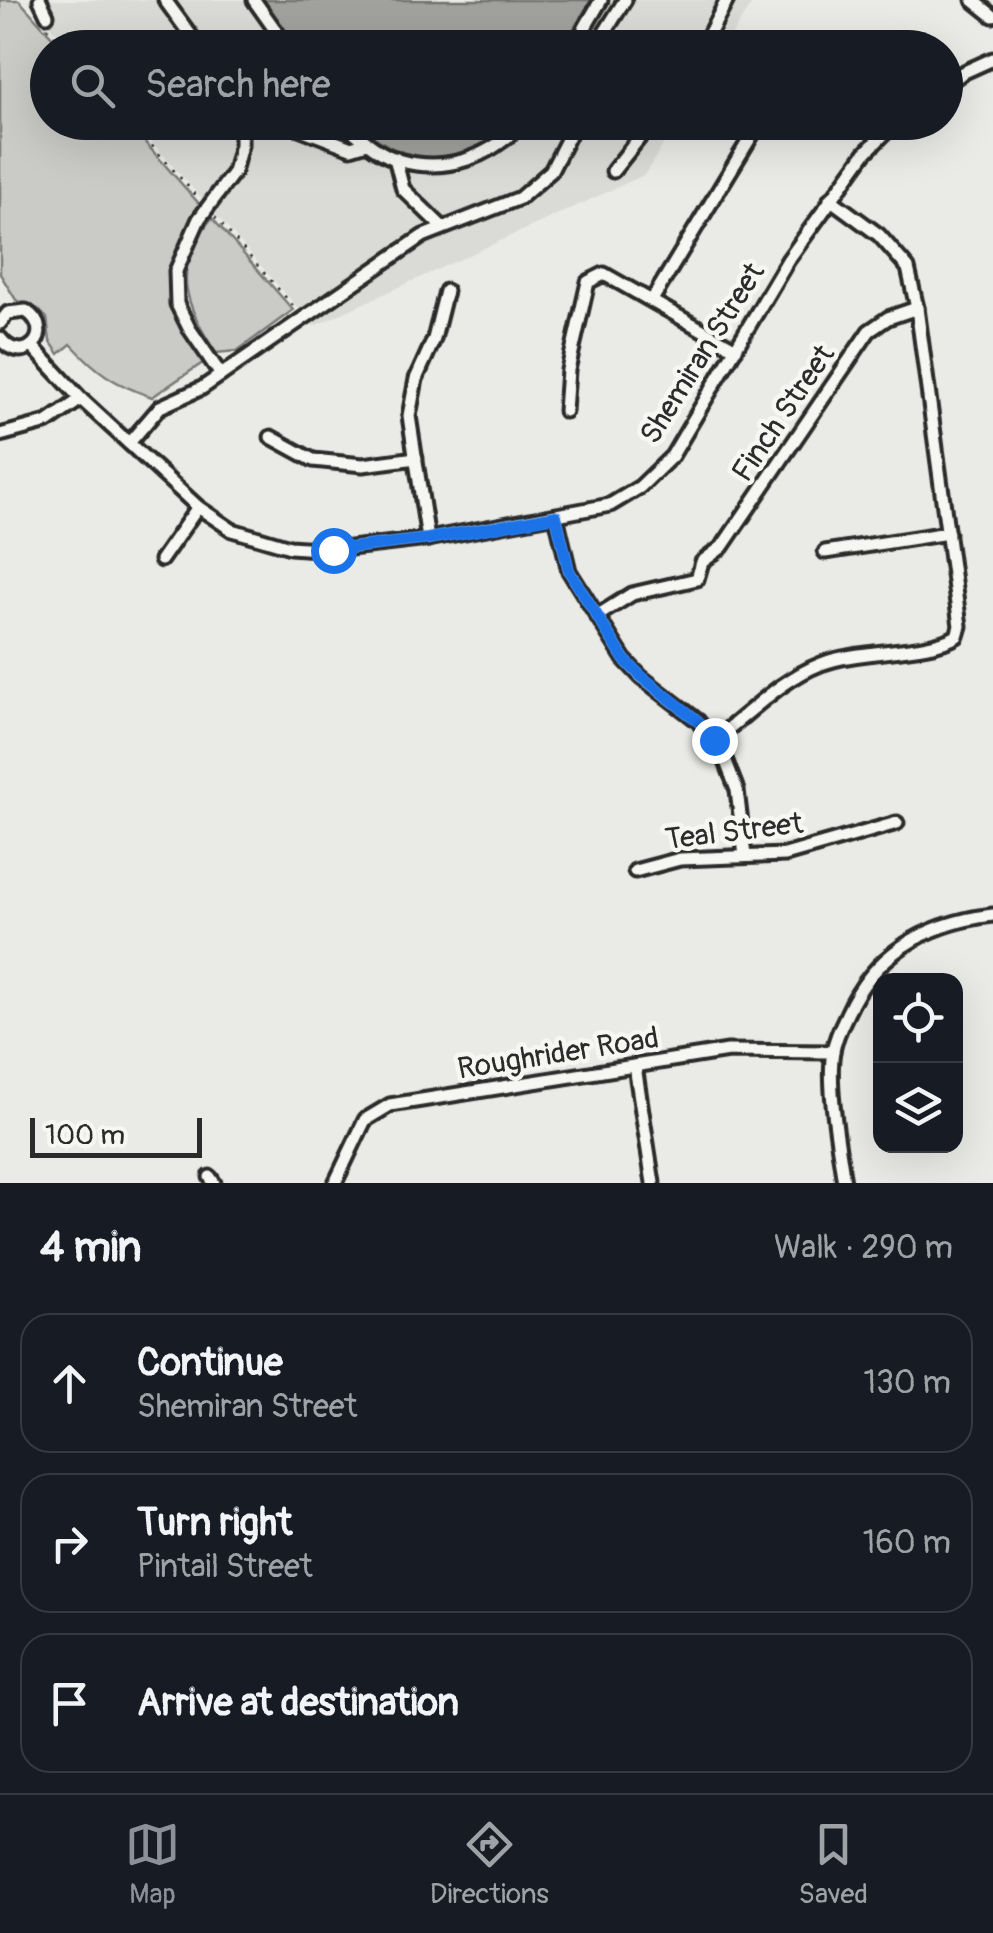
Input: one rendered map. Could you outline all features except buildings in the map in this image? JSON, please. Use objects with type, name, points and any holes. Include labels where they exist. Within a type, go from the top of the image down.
[{"type":"street","points":[[40,0],[46,15]]},
{"type":"street","points":[[165,0],[187,30]]},
{"type":"street","points":[[254,0],[275,30]]},
{"type":"street","points":[[584,30],[601,0]]},
{"type":"street","points":[[606,30],[625,0]]},
{"type":"street","points":[[973,0],[993,16]]},
{"type":"street","points":[[709,30],[721,2]]},
{"type":"street","points":[[963,73],[993,59]]},
{"type":"street","points":[[221,375],[188,328],[177,304],[176,271],[200,219],[234,172],[241,140]]},
{"type":"street","points":[[330,140],[351,148],[367,143]]},
{"type":"street","points":[[363,140],[395,158],[442,164],[468,161],[506,140]]},
{"type":"street","points":[[129,444],[160,407],[202,388],[441,226],[498,209],[520,198],[551,171],[567,140]]},
{"type":"street","points":[[613,171],[638,140]]},
{"type":"street","points":[[652,300],[749,140]]},
{"type":"street","name":"Shemiran Street","points":[[0,299],[4,318],[26,310],[36,318],[40,331],[32,346],[81,399],[198,507],[232,530],[290,546],[333,550],[428,539],[556,516],[610,505],[640,487],[672,456],[788,260],[830,198],[877,140]]},
{"type":"street","points":[[395,158],[403,189],[441,226]]},
{"type":"street","points":[[714,740],[782,684],[821,664],[850,656],[939,644],[956,636],[960,615],[908,268],[879,235],[830,198]]},
{"type":"street","points":[[565,411],[568,370],[588,282],[604,274],[736,349]]},
{"type":"street","points":[[428,539],[409,416],[416,379],[434,339],[446,291]]},
{"type":"street","name":"Finch Street","points":[[596,616],[632,594],[694,581],[702,562],[722,547],[869,332],[888,318],[917,308]]},
{"type":"street","points":[[0,338],[16,350],[32,346]]},
{"type":"street","points":[[0,435],[48,422],[81,399]]},
{"type":"street","points":[[272,437],[313,460],[363,465],[416,458]]},
{"type":"street","points":[[161,560],[198,507]]},
{"type":"street","points":[[556,516],[569,571],[624,659],[698,721],[714,740],[737,790],[746,856]]},
{"type":"street","points":[[825,552],[948,533]]},
{"type":"street","name":"Teal Street","points":[[635,871],[680,859],[784,855],[897,823]]},
{"type":"street","points":[[844,1183],[833,1052],[856,994],[871,972],[921,933],[944,924],[993,915]]},
{"type":"street","name":"Roughrider Road","points":[[334,1183],[365,1120],[390,1105],[728,1051],[833,1052]]},
{"type":"street","points":[[634,1066],[654,1183]]},
{"type":"path","points":[[147,140],[304,318]]},
{"type":"shaded area","points":[[0,0],[19,0],[46,30],[30,30],[30,140],[143,140],[201,206],[178,253],[173,291],[179,320],[204,362],[152,397],[127,387],[90,363],[71,344],[59,354],[50,341],[47,318],[38,309],[16,300],[0,274]]},
{"type":"shaded area","points":[[27,0],[263,0],[285,30],[54,30]]},
{"type":"shaded area","points":[[263,0],[591,0],[573,30],[285,30]]},
{"type":"shaded area","points":[[591,0],[754,0],[735,30],[574,30]]},
{"type":"shaded area","points":[[150,140],[666,140],[644,175],[314,326]]},
{"type":"shaded area","points":[[379,140],[492,140],[476,149],[435,157],[395,149]]},
{"type":"shaded area","points":[[212,218],[293,310],[237,351],[216,353],[196,318],[186,286],[190,253]]},
{"type":"route","points":[[333,550],[428,539],[556,516],[569,571],[624,659],[698,721],[714,740]]}]
